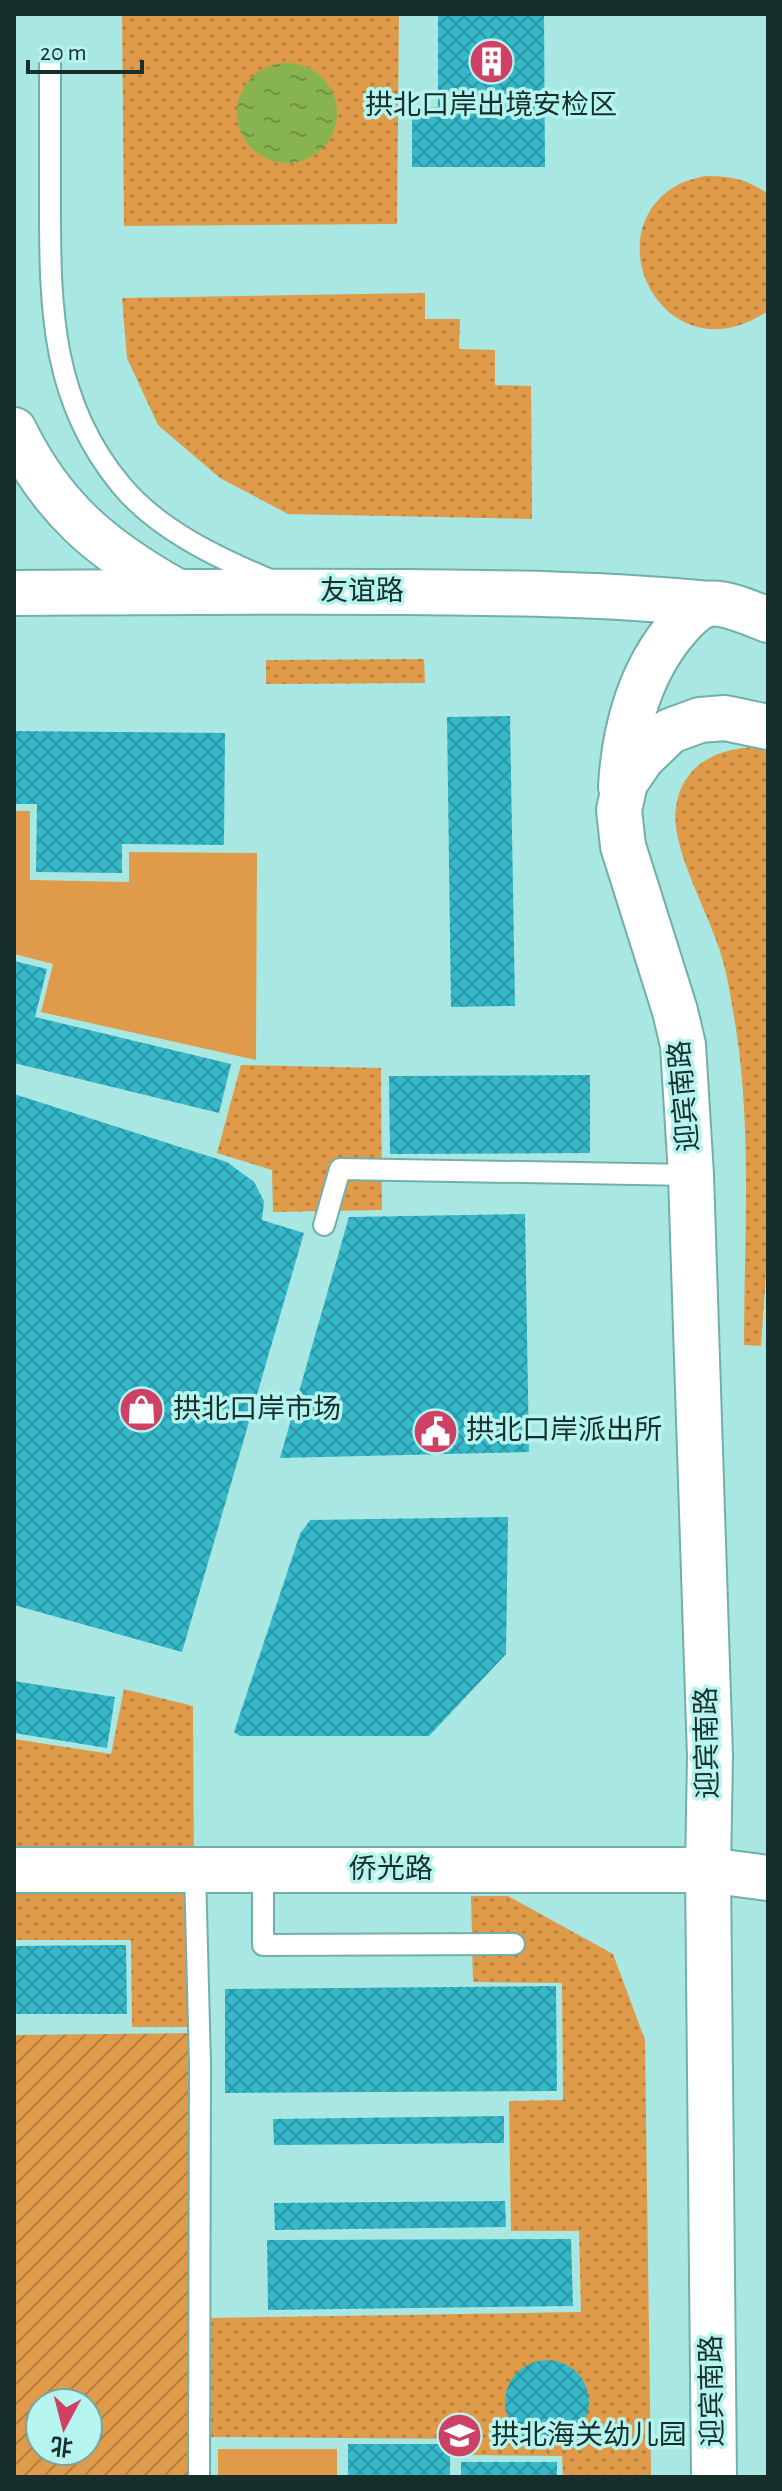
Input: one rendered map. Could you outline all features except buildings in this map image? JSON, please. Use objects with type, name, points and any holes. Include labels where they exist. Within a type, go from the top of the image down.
[{"type":"main road","points":[[14,430],[39,476],[75,521],[118,556],[178,592]]},
{"type":"main road","name":"友谊路","points":[[14,593],[297,591],[574,594],[709,604],[742,609],[768,620]]},
{"type":"main road","name":"迎宾南路","points":[[709,604],[688,616],[663,644],[641,690],[627,732],[622,797],[623,846],[683,1045],[691,1175],[710,1757],[708,1870],[714,2477]]},
{"type":"main road","points":[[622,797],[642,758],[670,731],[700,720],[725,718],[768,727]]},
{"type":"main road","name":"侨光路","points":[[14,1870],[708,1870],[768,1878]]},
{"type":"lane","points":[[50,62],[50,288],[55,339],[74,409],[100,457],[122,486],[155,516],[235,565],[297,591]]},
{"type":"lane","points":[[324,1225],[340,1169],[691,1175]]},
{"type":"lane","points":[[195,1870],[200,2064],[199,2477]]},
{"type":"lane","points":[[263,1870],[263,1945],[514,1944]]},
{"type":"shaded area","points":[[122,14],[399,14],[397,224],[124,226]]},
{"type":"shaded area","points":[[705,176],[738,179],[768,194],[768,311],[731,328],[698,327],[671,314],[651,291],[641,263],[641,233],[654,205],[681,183]]},
{"type":"shaded area","points":[[425,293],[425,319],[460,319],[459,349],[495,350],[495,385],[531,386],[532,519],[288,514],[220,478],[158,425],[127,358],[122,298]]},
{"type":"shaded area","points":[[424,659],[425,683],[266,684],[266,660]]},
{"type":"shaded area","points":[[754,747],[768,752],[768,1243],[761,1346],[744,1345],[746,1147],[736,1029],[723,962],[689,874],[676,822],[680,792],[693,770],[727,751]]},
{"type":"shaded area","points":[[14,811],[30,811],[30,880],[129,882],[129,852],[257,853],[256,1060],[41,1012],[53,964],[14,954]]},
{"type":"shaded area","points":[[241,1065],[381,1068],[382,1210],[273,1212],[272,1170],[217,1153]]},
{"type":"shaded area","points":[[124,1689],[193,1706],[194,1878],[14,1876],[14,1739],[111,1754]]},
{"type":"shaded area","points":[[14,1885],[192,1885],[192,2027],[132,2027],[131,1940],[14,1940]]},
{"type":"shaded area","points":[[471,1896],[508,1896],[613,1954],[645,2040],[651,2477],[563,2477],[562,2456],[462,2455],[464,2439],[210,2437],[207,2318],[581,2312],[579,2231],[511,2231],[509,2101],[563,2100],[562,1983],[473,1982]]},
{"type":"shaded area","points":[[200,2033],[199,2477],[14,2477],[14,2035]]},
{"type":"shaded area","points":[[218,2449],[337,2449],[337,2477],[218,2477]]},
{"type":"water","points":[[287,63],[306,67],[323,77],[333,94],[337,113],[333,132],[323,149],[306,159],[287,163],[268,159],[251,149],[241,132],[237,113],[241,94],[251,77],[268,67]]},
{"type":"place","name":"拱北口岸出境安检区","points":[[491,61]]},
{"type":"place","name":"拱北口岸市场","points":[[142,1410]]},
{"type":"place","name":"拱北口岸派出所","points":[[435,1431]]},
{"type":"place","name":"拱北海关幼儿园","points":[[460,2436]]}]
